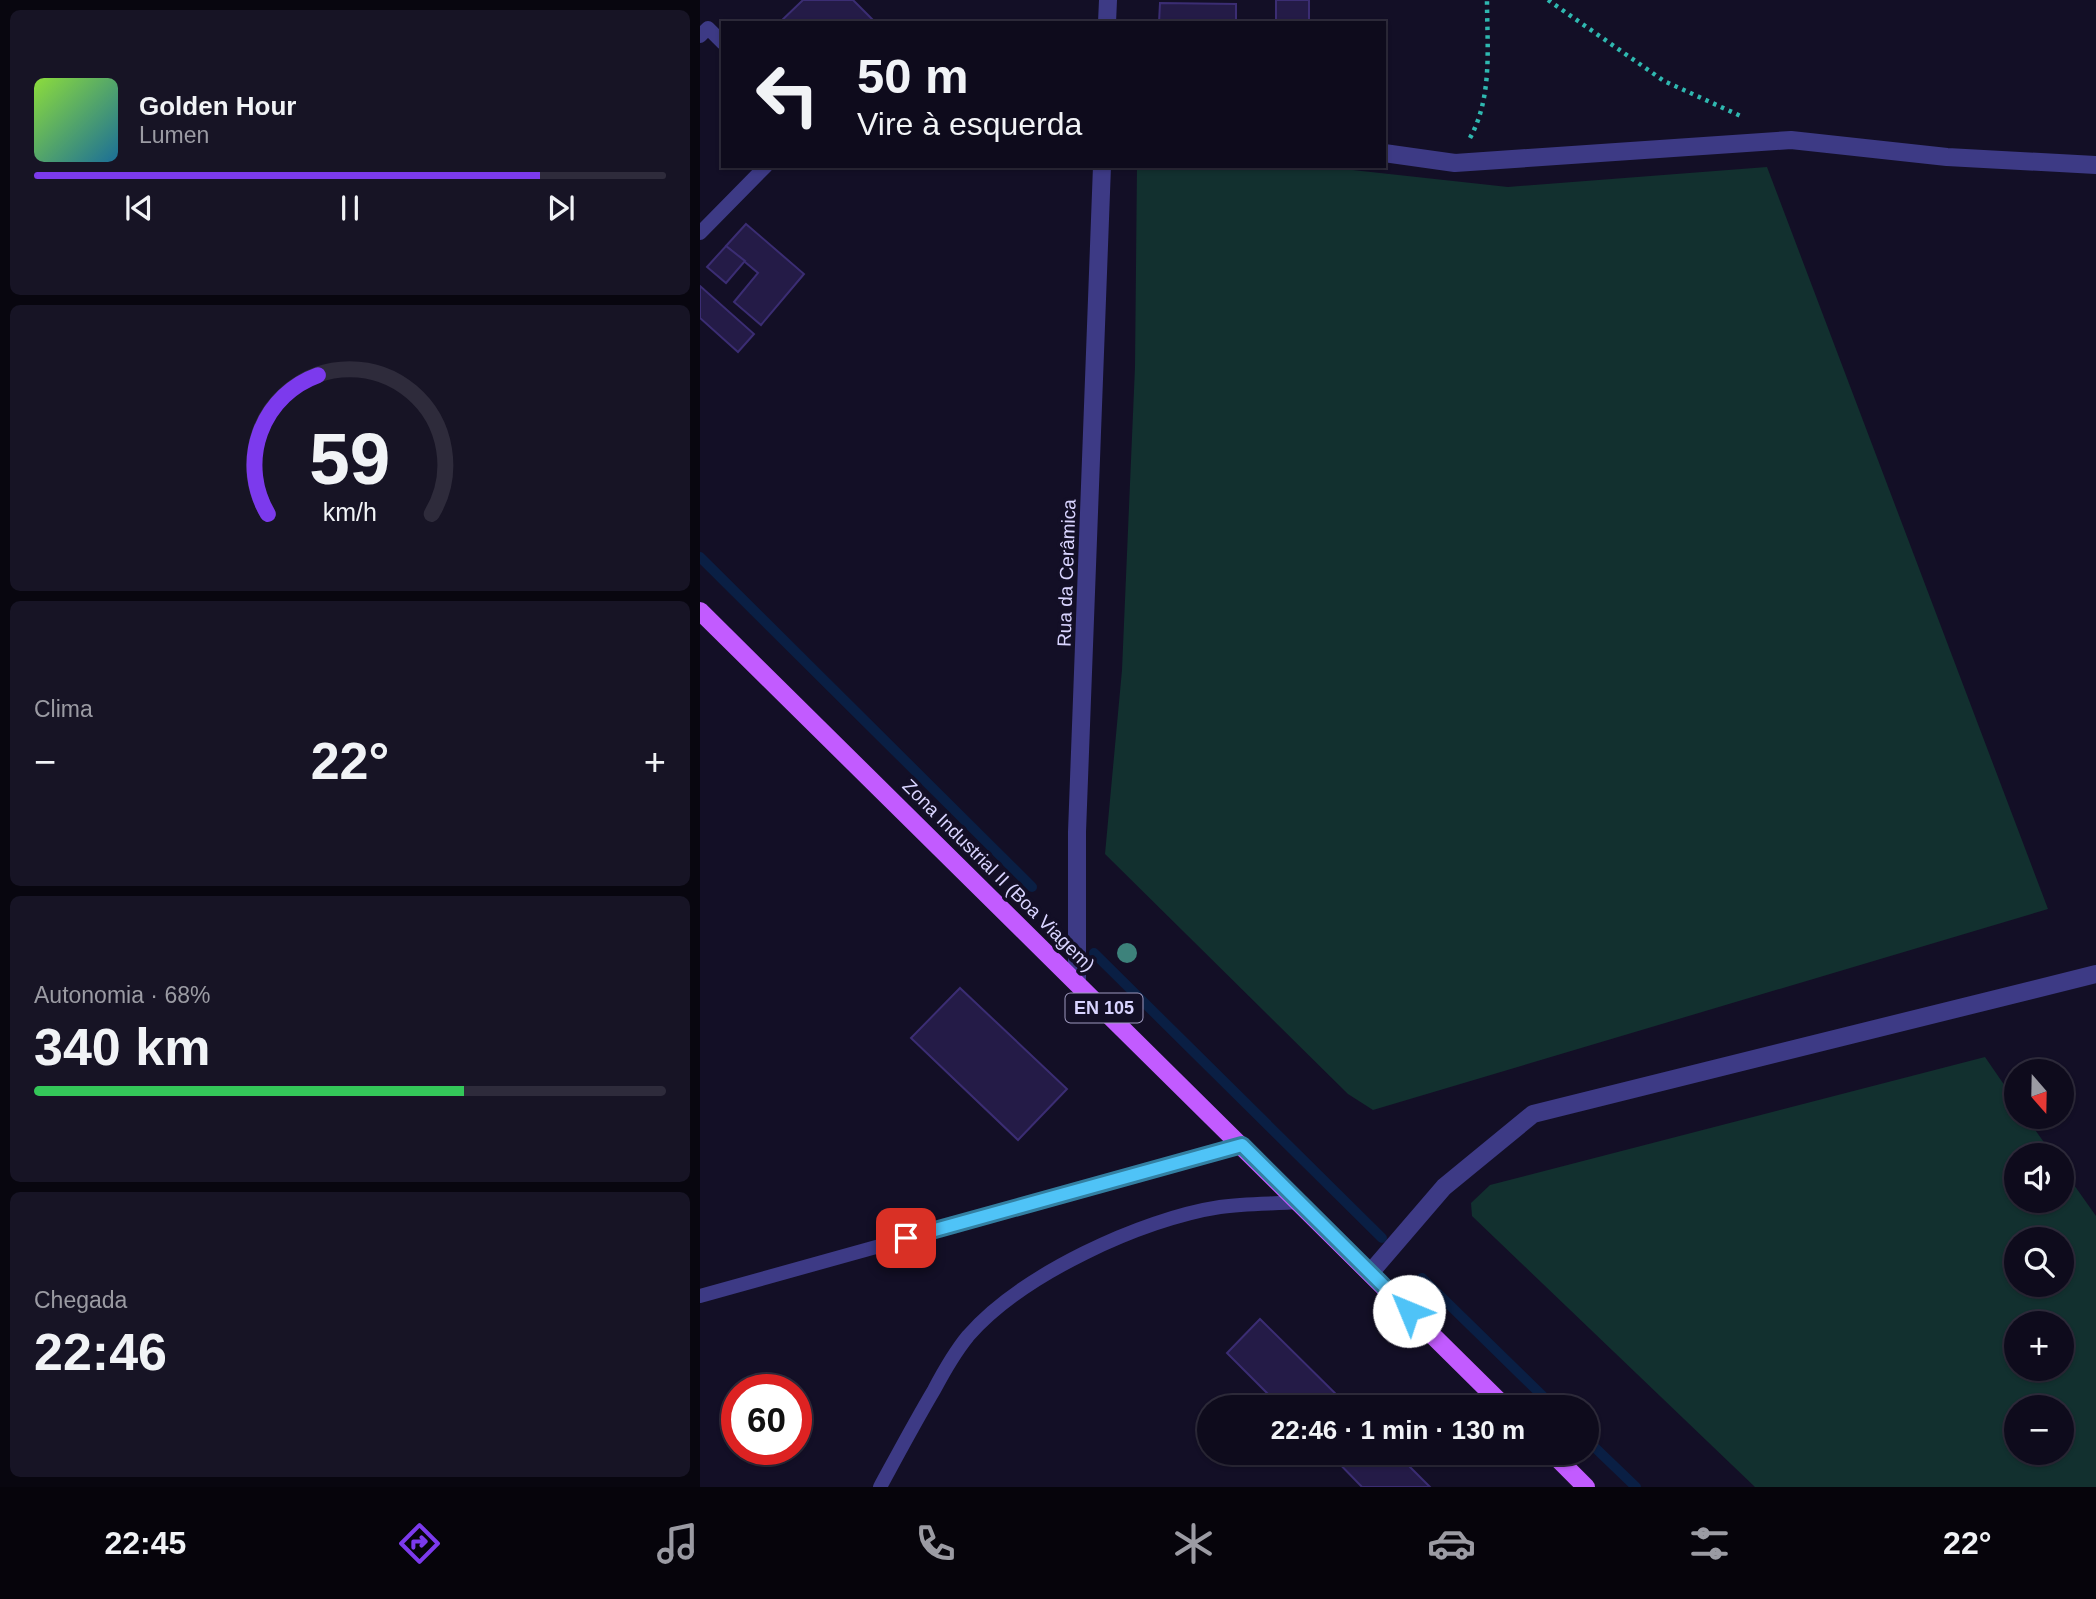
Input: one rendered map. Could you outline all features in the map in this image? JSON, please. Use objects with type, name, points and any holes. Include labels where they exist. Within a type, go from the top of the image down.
[{"type":"main road","name":"Zona Industrial II (Boa Viagem)","points":[[700,611],[1493,1395]]},
{"type":"main road","points":[[1564,1465],[1586,1487]]},
{"type":"street","points":[[1107,21],[1108,0]]},
{"type":"street","points":[[1386,153],[1455,163],[1791,140],[1947,157],[2096,165]]},
{"type":"street","name":"Rua da Cerâmica","points":[[1077,982],[1077,832],[1102,168]]},
{"type":"street","points":[[1370,1273],[1444,1186],[1533,1114],[2096,974]]},
{"type":"lane","points":[[700,36],[708,28],[721,41]]},
{"type":"lane","points":[[700,233],[764,168]]},
{"type":"lane","points":[[700,1296],[1242,1145]]},
{"type":"lane","points":[[880,1487],[947,1366],[968,1336],[993,1311],[1018,1292],[1083,1254],[1149,1224],[1220,1207],[1300,1202]]},
{"type":"path","points":[[1455,163],[1479,122],[1487,88],[1487,0]]},
{"type":"path","points":[[1548,0],[1664,81],[1753,122]]},
{"type":"green space","points":[[1767,167],[2048,909],[1373,1110],[1348,1094],[1105,854],[1122,670],[1135,367],[1137,168],[1334,168],[1508,187]]},
{"type":"green space","points":[[1985,1057],[2004,1085],[2004,1129],[2035,1129],[2044,1143],[2004,1143],[2004,1213],[2074,1213],[2074,1185],[2096,1216],[2096,1487],[1755,1487],[1472,1216],[1471,1203],[1490,1185]]},
{"type":"building","points":[[803,0],[853,0],[874,21],[781,21]]},
{"type":"building","points":[[1276,0],[1309,0],[1309,21],[1276,21]]},
{"type":"building","points":[[1160,3],[1236,4],[1236,21],[1159,21]]},
{"type":"building","points":[[746,224],[804,274],[761,325],[734,302],[758,273],[726,246]]},
{"type":"building","points":[[726,246],[745,261],[726,283],[707,267]]},
{"type":"building","points":[[700,286],[754,334],[738,352],[700,318]]},
{"type":"building","points":[[960,988],[1067,1089],[1018,1140],[911,1038]]},
{"type":"building","points":[[1260,1319],[1337,1395],[1269,1395],[1227,1353]]},
{"type":"building","points":[[1341,1465],[1408,1465],[1430,1487],[1362,1487]]},
{"type":"waterway","points":[[700,557],[1032,887]]},
{"type":"waterway","points":[[1094,953],[1382,1238]]},
{"type":"waterway","points":[[1422,1278],[1542,1395]]},
{"type":"waterway","points":[[1599,1452],[1636,1487]]},
{"type":"route","points":[[906,1238],[1242,1145],[1409,1311]]}]
